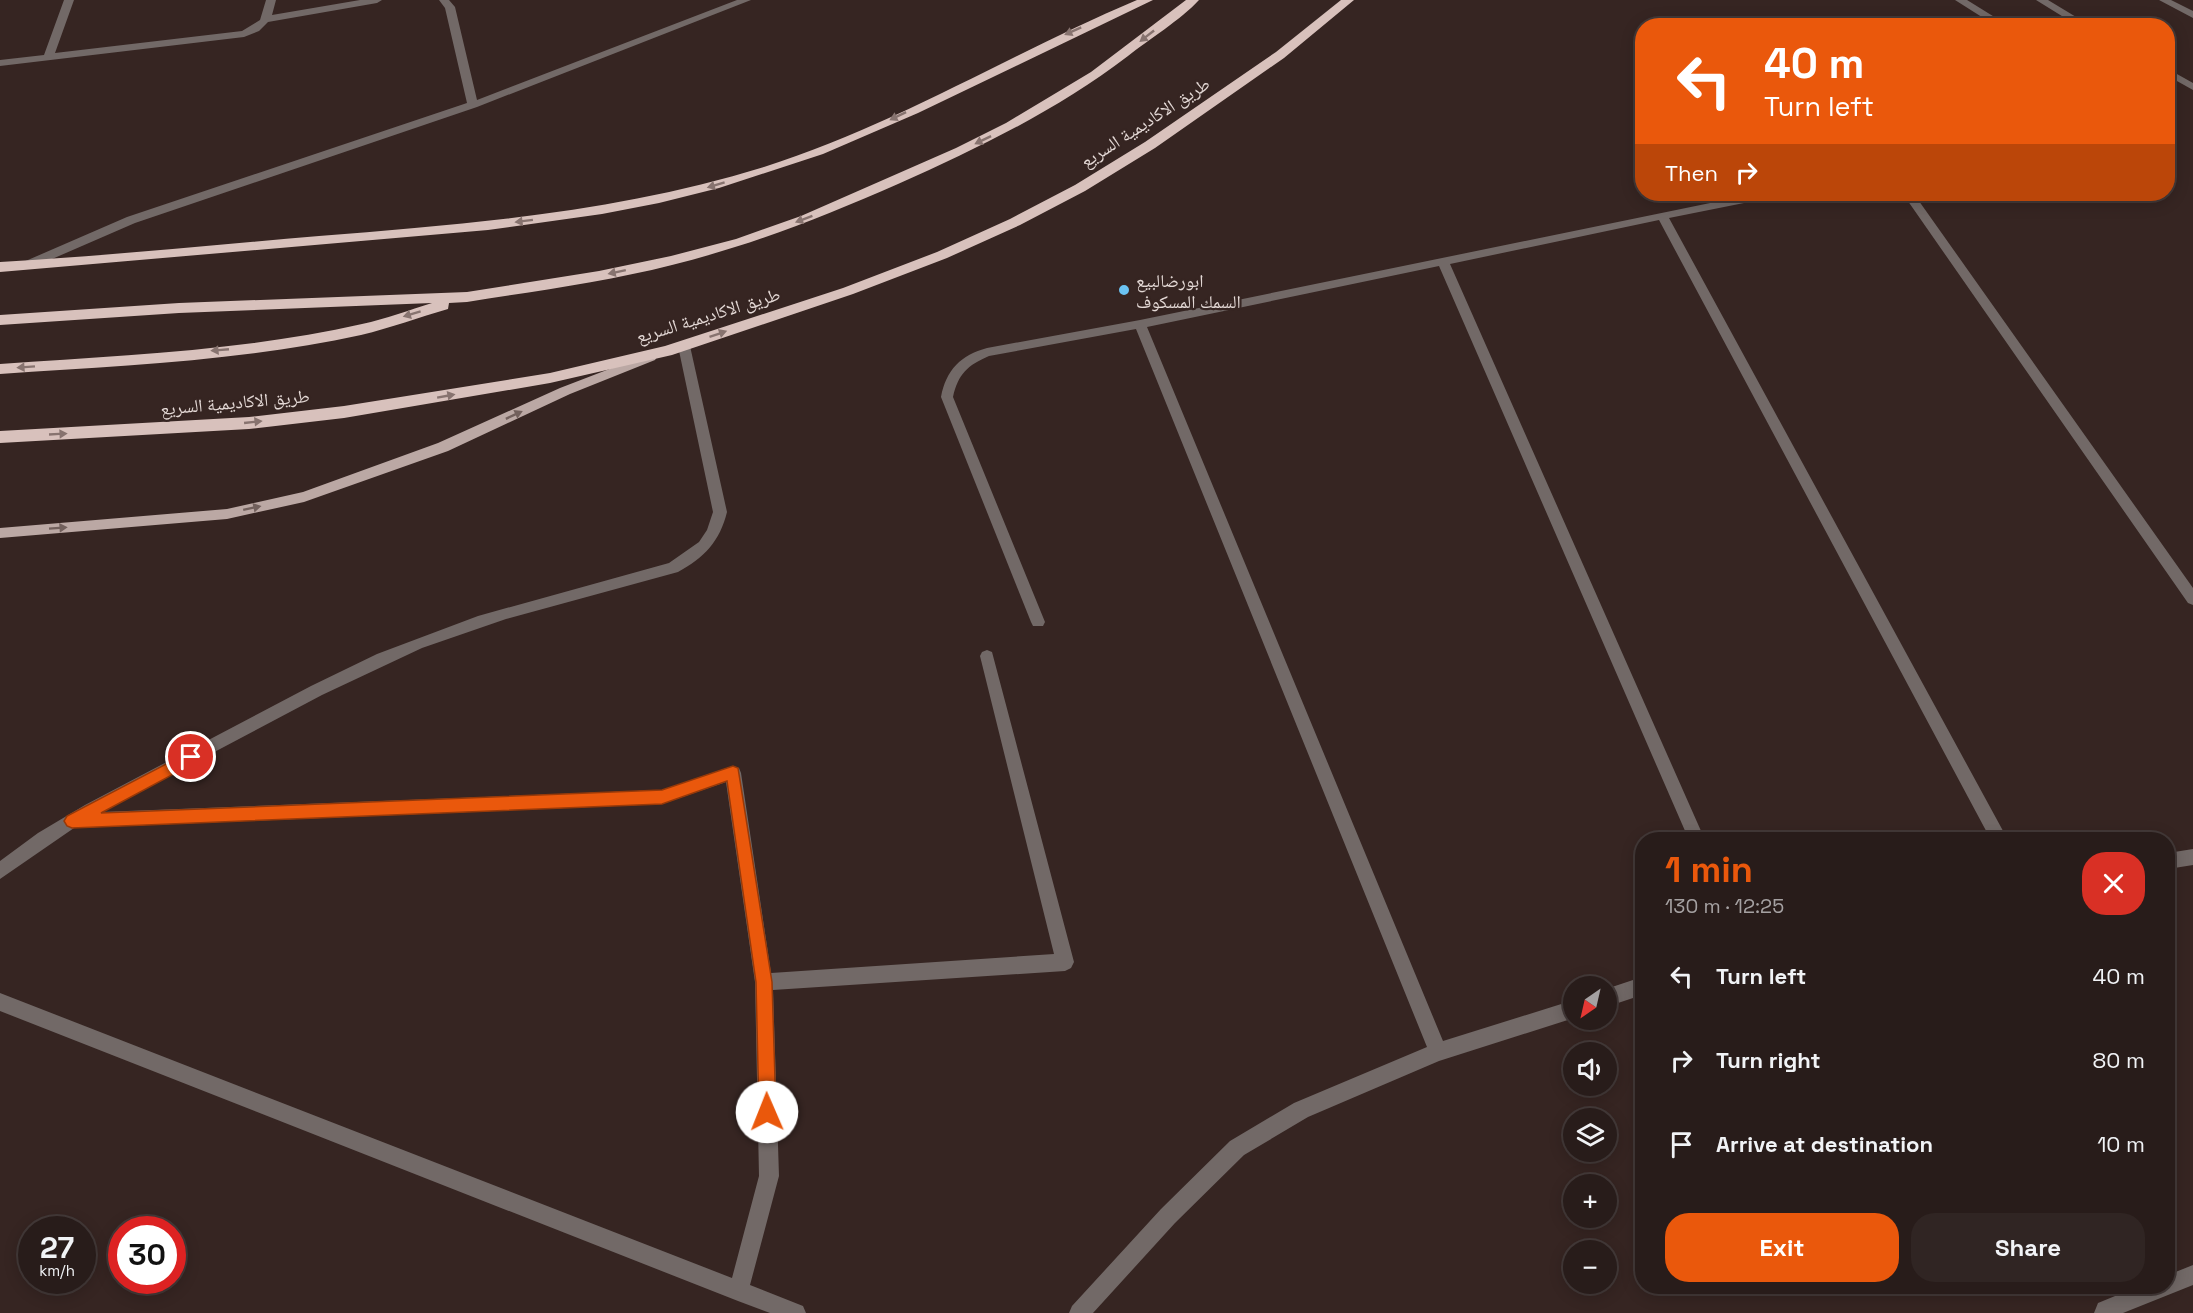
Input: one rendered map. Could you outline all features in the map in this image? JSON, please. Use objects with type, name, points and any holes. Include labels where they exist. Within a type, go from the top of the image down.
[{"type":"highway","points":[[0,267],[432,232],[557,217],[632,205],[693,191],[770,169],[833,146],[1072,32],[1146,0]]},
{"type":"highway","points":[[0,320],[179,308],[467,297],[599,276],[671,261],[741,242],[806,219],[961,151],[1011,126],[1095,75],[1193,0]]},
{"type":"highway","name":"طريق الاكاديمية السريع","points":[[0,437],[249,423],[344,412],[550,378],[667,351],[869,283],[942,255],[1024,218],[1080,188],[1150,145],[1280,55],[1348,0]]},
{"type":"highway","points":[[0,369],[118,361],[265,346],[362,330],[467,297]]},
{"type":"main road","points":[[0,533],[227,514],[304,497],[443,447],[566,391],[667,351]]},
{"type":"street","points":[[49,56],[69,0]]},
{"type":"street","points":[[0,63],[236,36],[257,29],[267,19],[271,0]]},
{"type":"street","points":[[267,19],[377,0]]},
{"type":"street","points":[[444,0],[450,7],[473,105]]},
{"type":"street","points":[[25,266],[131,220],[473,105],[746,0]]},
{"type":"street","points":[[1960,0],[1990,18]]},
{"type":"street","points":[[2042,0],[2072,18]]},
{"type":"street","points":[[2164,0],[2193,15]]},
{"type":"street","points":[[2175,76],[2193,87]]},
{"type":"street","points":[[1038,622],[947,397],[949,379],[964,364],[987,352],[1140,324],[1735,201]]},
{"type":"street","points":[[1914,201],[2193,599]]},
{"type":"street","points":[[1662,216],[1996,832]]},
{"type":"street","points":[[1443,262],[1693,832]]},
{"type":"street","points":[[1140,324],[1438,1053]]},
{"type":"street","points":[[0,871],[72,821],[346,675],[451,631],[673,568],[689,560],[712,538],[718,525],[720,512],[684,345]]},
{"type":"street","points":[[764,982],[1065,962],[987,656]]},
{"type":"street","points":[[72,821],[662,797],[733,773],[764,982],[769,1176],[738,1291]]},
{"type":"street","points":[[2175,860],[2193,857]]},
{"type":"street","points":[[1617,994],[1635,988]]},
{"type":"street","points":[[0,1002],[796,1313]]},
{"type":"street","points":[[1078,1313],[1168,1216],[1238,1148],[1301,1110],[1438,1053],[1563,1013]]},
{"type":"street","points":[[2175,1282],[2193,1275]]},
{"type":"street","points":[[2104,1313],[2105,1310],[2145,1294]]},
{"type":"place","name":"ابورضالبيع السمك المسكوف","points":[[1124,290]]},
{"type":"route","points":[[191,757],[72,821],[662,797],[733,773],[764,982],[767,1112]]}]
